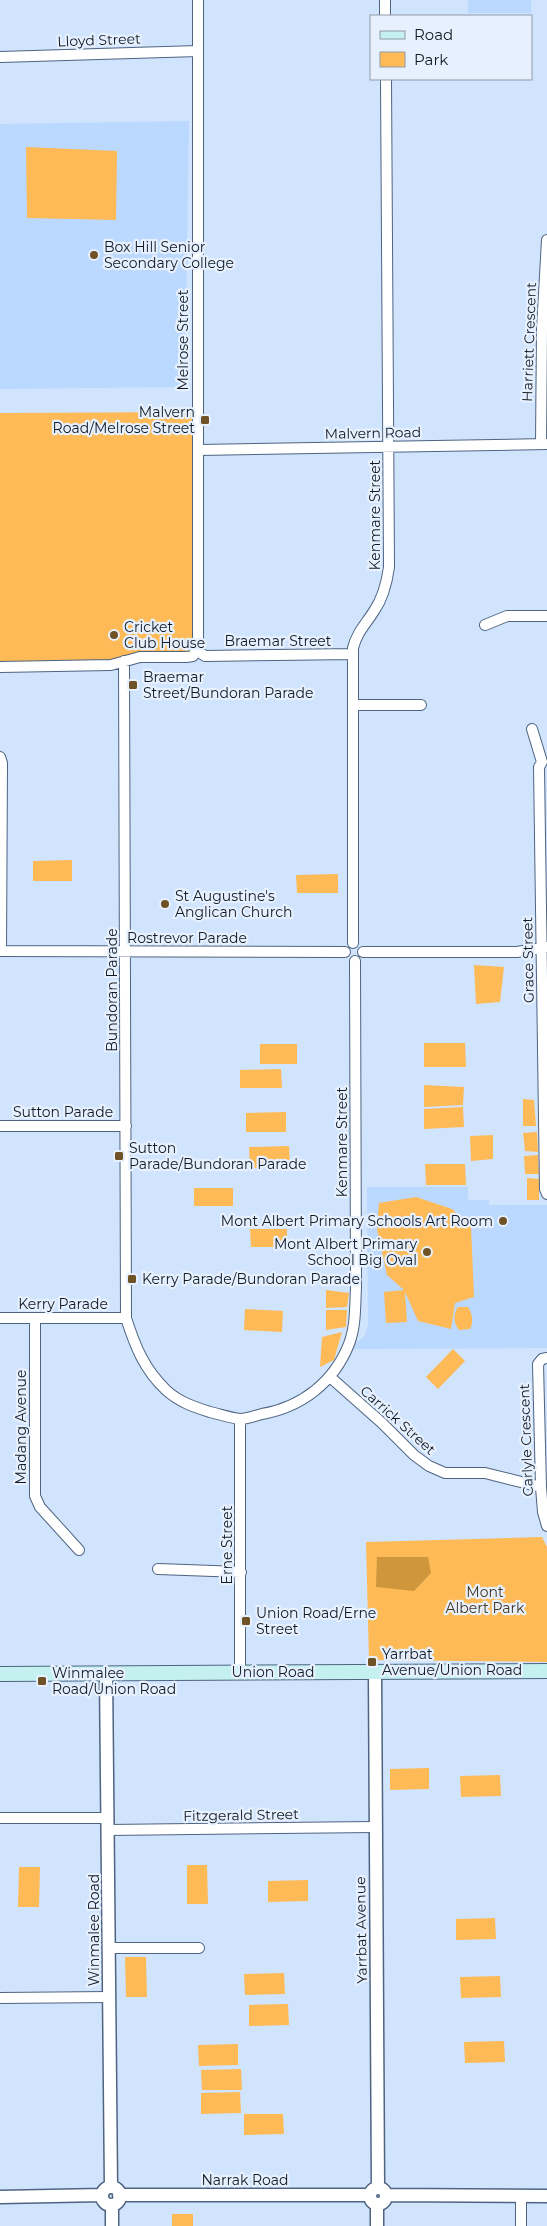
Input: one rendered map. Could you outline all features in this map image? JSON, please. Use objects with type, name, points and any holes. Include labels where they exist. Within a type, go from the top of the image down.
[{"type":"main road","name":"Union Road","points":[[0,1674],[240,1671],[547,1671]]},
{"type":"street","name":"Melrose Street","points":[[196,650],[199,450],[197,385],[198,0]]},
{"type":"street","points":[[385,0],[386,15]]},
{"type":"street","name":"Lloyd Street","points":[[0,57],[198,51]]},
{"type":"street","name":"Kenmare Street","points":[[353,943],[353,654],[356,635],[374,611],[388,581],[390,567],[386,80]]},
{"type":"street","name":"Harriett Crescent","points":[[544,444],[542,329],[547,240]]},
{"type":"street","name":"Malvern Road","points":[[199,450],[544,444]]},
{"type":"street","points":[[485,625],[507,616],[547,616]]},
{"type":"street","points":[[0,667],[111,666],[140,657],[192,656],[196,650]]},
{"type":"street","name":"Braemar Street","points":[[196,650],[205,656],[353,654]]},
{"type":"street","name":"Bundoran Parade","points":[[124,662],[126,1318],[135,1346],[146,1367],[167,1390],[184,1403],[240,1419]]},
{"type":"street","points":[[354,705],[421,706]]},
{"type":"street","name":"Grace Street","points":[[532,729],[545,762],[539,767],[544,947],[546,1194]]},
{"type":"street","points":[[0,757],[2,763],[0,951]]},
{"type":"street","points":[[353,943],[359,945],[363,952],[361,958],[355,961],[349,960],[345,952],[347,946],[353,943]]},
{"type":"street","points":[[363,952],[517,952],[544,947]]},
{"type":"street","name":"Rostrevor Parade","points":[[0,951],[345,952]]},
{"type":"street","name":"Kenmare Street","points":[[330,1377],[349,1343],[353,1324],[356,1287],[355,961]]},
{"type":"street","name":"Sutton Parade","points":[[0,1126],[126,1126]]},
{"type":"street","name":"Kerry Parade","points":[[0,1318],[126,1318]]},
{"type":"street","name":"Madang Avenue","points":[[34,1318],[35,1496],[40,1507],[79,1550]]},
{"type":"street","name":"Carlyle Crescent","points":[[547,1358],[542,1359],[538,1364],[540,1487],[547,1526]]},
{"type":"street","points":[[240,1419],[273,1412],[300,1402],[330,1377]]},
{"type":"street","name":"Carrick Street","points":[[330,1377],[382,1423],[414,1455],[429,1466],[445,1473],[485,1472],[540,1487]]},
{"type":"street","name":"Erne Street","points":[[240,1419],[240,1671]]},
{"type":"street","points":[[158,1569],[241,1572]]},
{"type":"street","name":"Yarrbat Avenue","points":[[374,1672],[377,2226]]},
{"type":"street","name":"Winmalee Road","points":[[106,1673],[112,2226]]},
{"type":"street","name":"Fitzgerald Street","points":[[0,1818],[108,1824],[375,1827]]},
{"type":"street","points":[[109,1948],[199,1948]]},
{"type":"street","points":[[0,1998],[110,1998]]},
{"type":"street","points":[[521,2196],[521,2226]]},
{"type":"street","name":"Narrak Road","points":[[0,2197],[547,2196]]},
{"type":"shaded area","points":[[468,0],[531,0],[531,13],[468,13]]},
{"type":"shaded area","name":"Box Hill Senior Secondary College","points":[[189,121],[185,387],[0,389],[0,124]]},
{"type":"shaded area","points":[[367,1187],[468,1187],[468,1200],[489,1200],[489,1205],[547,1205],[547,1348],[350,1349],[365,1335],[368,1325]]},
{"type":"shaded area","points":[[377,1557],[428,1557],[431,1573],[414,1591],[376,1587]]},
{"type":"green space","points":[[26,147],[117,151],[116,220],[27,218]]},
{"type":"green space","points":[[197,412],[196,650],[193,656],[0,667],[0,413]]},
{"type":"green space","points":[[72,860],[72,881],[33,881],[33,861]]},
{"type":"green space","points":[[338,874],[338,893],[297,893],[296,875]]},
{"type":"green space","points":[[474,965],[504,967],[500,1002],[476,1004]]},
{"type":"green space","points":[[424,1043],[465,1043],[466,1067],[424,1067]]},
{"type":"green space","points":[[260,1044],[297,1044],[297,1064],[260,1064]]},
{"type":"green space","points":[[281,1069],[282,1088],[240,1088],[240,1070]]},
{"type":"green space","points":[[424,1085],[464,1087],[463,1105],[424,1107]]},
{"type":"green space","points":[[523,1099],[534,1100],[536,1126],[523,1126]]},
{"type":"green space","points":[[463,1107],[464,1127],[424,1129],[424,1109]]},
{"type":"green space","points":[[286,1112],[286,1132],[246,1132],[246,1113]]},
{"type":"green space","points":[[537,1132],[538,1152],[525,1151],[523,1133]]},
{"type":"green space","points":[[493,1135],[493,1159],[471,1161],[470,1136]]},
{"type":"green space","points":[[289,1146],[290,1167],[250,1168],[249,1147]]},
{"type":"green space","points":[[538,1155],[539,1174],[525,1174],[524,1156]]},
{"type":"green space","points":[[425,1164],[465,1164],[466,1185],[426,1185]]},
{"type":"green space","points":[[527,1178],[539,1179],[539,1200],[527,1200]]},
{"type":"green space","points":[[194,1188],[233,1188],[233,1206],[194,1206]]},
{"type":"green space","name":"Mont Albert Primary School Big Oval","points":[[416,1197],[452,1209],[471,1226],[474,1297],[455,1303],[451,1329],[418,1321],[405,1292],[407,1322],[386,1323],[384,1292],[404,1290],[387,1275],[377,1229],[379,1203]]},
{"type":"green space","points":[[250,1229],[287,1229],[287,1247],[251,1247]]},
{"type":"green space","points":[[326,1290],[349,1293],[347,1307],[326,1308]]},
{"type":"green space","points":[[458,1307],[468,1307],[472,1321],[470,1329],[459,1330],[457,1327],[454,1318]]},
{"type":"green space","points":[[245,1309],[283,1311],[282,1332],[244,1330]]},
{"type":"green space","points":[[326,1310],[347,1310],[346,1327],[326,1330]]},
{"type":"green space","points":[[342,1332],[334,1360],[320,1367],[322,1337]]},
{"type":"green space","points":[[453,1349],[465,1361],[438,1389],[426,1377]]},
{"type":"green space","name":"Mont Albert Park","points":[[542,1537],[547,1547],[547,1662],[369,1660],[366,1542]]},
{"type":"green space","points":[[429,1768],[429,1789],[390,1790],[390,1769]]},
{"type":"green space","points":[[500,1775],[501,1796],[461,1797],[460,1776]]},
{"type":"green space","points":[[187,1865],[207,1865],[208,1904],[187,1904]]},
{"type":"green space","points":[[19,1867],[40,1867],[39,1907],[18,1907]]},
{"type":"green space","points":[[308,1880],[308,1901],[268,1902],[268,1881]]},
{"type":"green space","points":[[495,1918],[496,1939],[456,1940],[456,1919]]},
{"type":"green space","points":[[125,1957],[146,1957],[147,1997],[126,1997]]},
{"type":"green space","points":[[284,1973],[285,1994],[245,1995],[244,1974]]},
{"type":"green space","points":[[500,1976],[501,1997],[461,1998],[460,1977]]},
{"type":"green space","points":[[288,2004],[289,2025],[249,2026],[249,2005]]},
{"type":"green space","points":[[504,2041],[505,2062],[465,2063],[464,2042]]},
{"type":"green space","points":[[238,2044],[238,2065],[199,2066],[198,2045]]},
{"type":"green space","points":[[241,2069],[242,2090],[202,2090],[201,2070]]},
{"type":"green space","points":[[240,2092],[241,2113],[201,2114],[201,2093]]},
{"type":"green space","points":[[244,2114],[283,2114],[284,2134],[244,2135]]},
{"type":"green space","points":[[172,2214],[193,2214],[193,2226],[172,2226]]},
{"type":"place","name":"Box Hill Senior Secondary College","points":[[94,255]]},
{"type":"place","name":"Malvern Road/Melrose Street","points":[[205,420]]},
{"type":"place","name":"Cricket Club House","points":[[114,635]]},
{"type":"place","name":"Braemar Street/Bundoran Parade","points":[[133,685]]},
{"type":"place","name":"St Augustine's Anglican Church","points":[[165,904]]},
{"type":"place","name":"Sutton Parade/Bundoran Parade","points":[[119,1156]]},
{"type":"place","name":"Mont Albert Primary Schools Art Room","points":[[503,1221]]},
{"type":"place","name":"Mont Albert Primary School Big Oval","points":[[427,1252]]},
{"type":"place","name":"Kerry Parade/Bundoran Parade","points":[[132,1279]]},
{"type":"place","name":"Union Road/Erne Street","points":[[246,1621]]},
{"type":"place","name":"Yarrbat Avenue/Union Road","points":[[372,1662]]},
{"type":"place","name":"Winmalee Road/Union Road","points":[[42,1681]]}]
